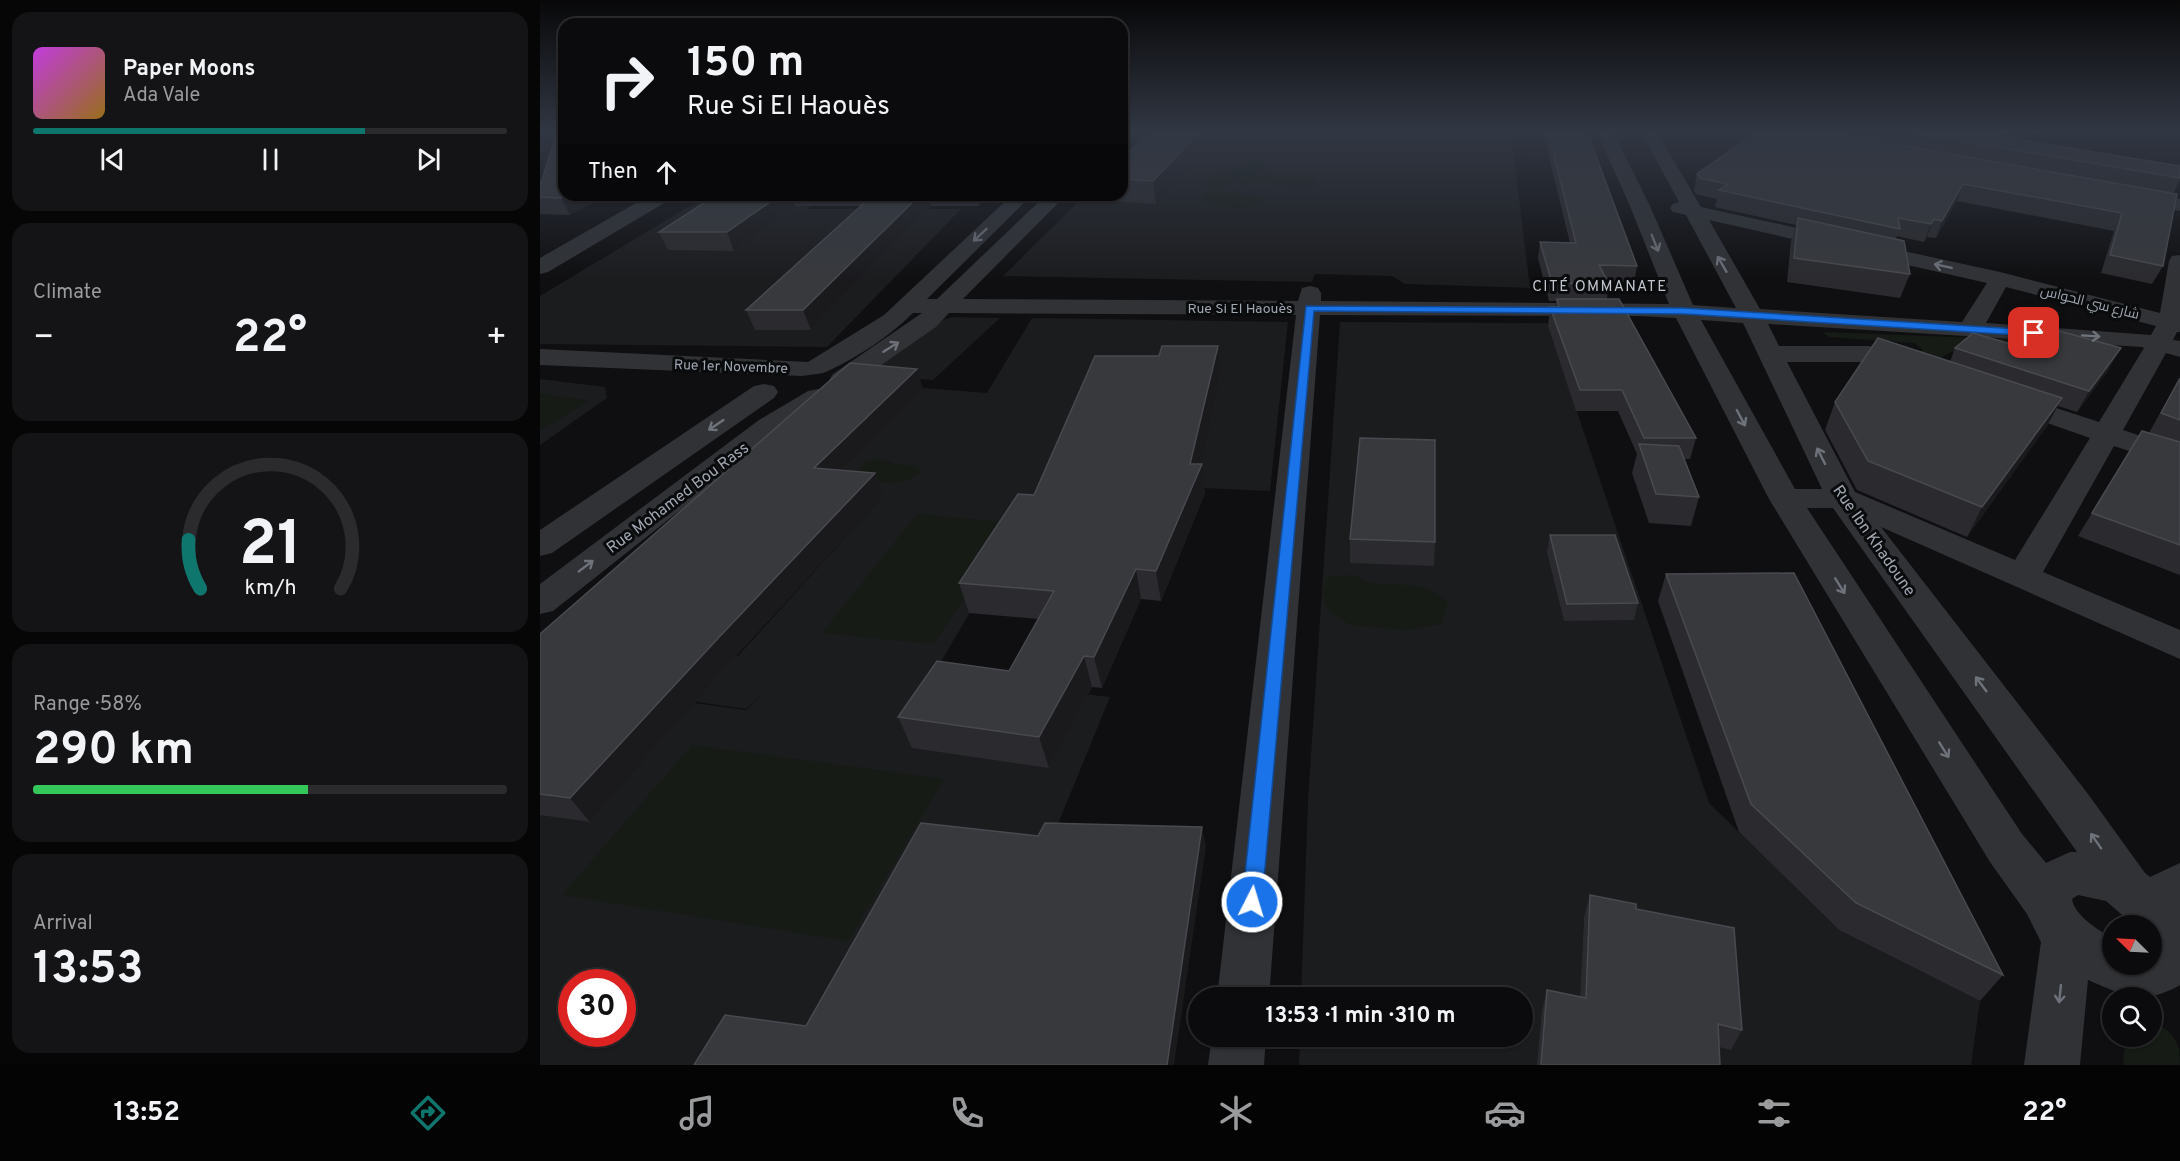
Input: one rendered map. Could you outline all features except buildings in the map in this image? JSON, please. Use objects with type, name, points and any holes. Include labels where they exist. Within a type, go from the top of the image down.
[{"type":"street","name":"Rue Ibn Khadoune","points":[[1647,182],[1660,197],[1744,305],[1842,498],[2166,930],[2159,970],[2144,973],[2126,971],[2084,952],[2057,919],[2006,848],[1785,499],[1680,303],[1660,197],[1657,182]]},
{"type":"street","points":[[2110,193],[2180,205]]},
{"type":"street","name":"شارع سي الحواس","points":[[1660,197],[1710,215],[2000,279],[2172,335]]},
{"type":"street","points":[[540,267],[654,201]]},
{"type":"street","points":[[810,367],[848,349],[883,326],[1017,201]]},
{"type":"street","name":"Rue Mohamed Bou Rass","points":[[540,602],[769,426],[927,322],[1051,201]]},
{"type":"street","points":[[2022,577],[2107,433],[2172,335],[2180,261]]},
{"type":"street","points":[[1970,329],[2000,279]]},
{"type":"street","name":"Rue Si El Haouès","points":[[912,300],[1680,303],[1744,305],[1970,329]]},
{"type":"street","points":[[1244,987],[1310,300]]},
{"type":"street","name":"شارع سي الحواس","points":[[1970,329],[2142,340],[2172,335]]},
{"type":"street","points":[[1769,354],[1869,354],[1937,377]]},
{"type":"street","name":"Rue 1er Novembre","points":[[540,357],[810,367]]},
{"type":"street","name":"Rue 1er Novembre","points":[[660,363],[764,391],[766,397],[782,403],[793,403],[830,388]]},
{"type":"street","points":[[810,367],[838,370],[843,376],[830,388]]},
{"type":"street","name":"Rue Mohamed Bou Rass","points":[[540,545],[764,391],[778,376],[810,367]]},
{"type":"street","points":[[1982,392],[2180,459]]},
{"type":"street","points":[[1785,499],[1842,498],[2180,645]]},
{"type":"street","points":[[2052,1065],[2057,919],[2049,888],[2057,878],[2070,873],[2087,873],[2108,879],[2166,930]]},
{"type":"street","points":[[1236,1065],[1238,1047]]},
{"type":"shaded area","points":[[1128,182],[1517,182],[1530,288],[1405,284],[1392,276],[1315,274],[1312,282],[1003,276],[1079,201],[1128,201]]},
{"type":"shaded area","points":[[1203,182],[1233,182],[1217,187],[1205,185]]},
{"type":"shaded area","points":[[1241,182],[1317,182],[1311,187],[1255,182],[1242,186]]},
{"type":"shaded area","points":[[1220,191],[1267,199],[1245,207],[1218,205],[1203,201],[1201,196],[1206,192]]},
{"type":"shaded area","points":[[698,201],[817,201],[807,209],[961,209],[827,347],[540,344],[540,296]]},
{"type":"shaded area","points":[[952,317],[1000,318],[933,380],[874,376],[878,365],[890,355],[896,355],[930,324]]},
{"type":"shaded area","points":[[1032,318],[1288,322],[1270,491],[1047,481],[932,677],[1110,697],[1051,841],[943,1065],[540,1065],[540,682],[746,710],[761,695],[746,709],[540,679],[540,671],[859,383],[987,393]],"holes":[[[883,496],[738,656],[673,649]]]},
{"type":"shaded area","points":[[1340,322],[1547,323],[1709,803],[1839,930],[1980,1001],[1971,1065],[1708,1065],[1584,918],[1579,1019],[1537,1065],[1299,1065],[1300,1047],[1533,1047],[1533,987],[1301,987],[1308,800]]},
{"type":"shaded area","points":[[1822,332],[2063,341],[2060,347],[1963,348],[1947,354],[1933,365],[1917,361],[1922,349],[1914,343],[1829,337]]},
{"type":"shaded area","points":[[540,379],[605,387],[607,398],[540,445],[540,430],[588,401],[540,394]]},
{"type":"shaded area","points":[[540,394],[589,401],[540,430]]},
{"type":"shaded area","points":[[881,459],[895,464],[916,466],[922,471],[899,483],[875,481],[858,475],[860,467],[867,461]]},
{"type":"shaded area","points":[[917,514],[1015,523],[934,644],[822,633]]},
{"type":"shaded area","points":[[1354,575],[1372,583],[1419,586],[1433,591],[1448,602],[1441,624],[1407,630],[1350,625],[1328,610],[1321,591],[1328,577]]},
{"type":"shaded area","points":[[692,745],[944,779],[848,941],[562,895]]},
{"type":"shaded area","points":[[2162,1027],[2170,1033],[2177,1043],[2180,1065],[2123,1065],[2125,1047],[2162,1047]]},
{"type":"district","name":"CITÉ OMMANATE","points":[[1600,286]]},
{"type":"route","points":[[1252,902],[1309,308],[1684,311],[2034,333]]}]
